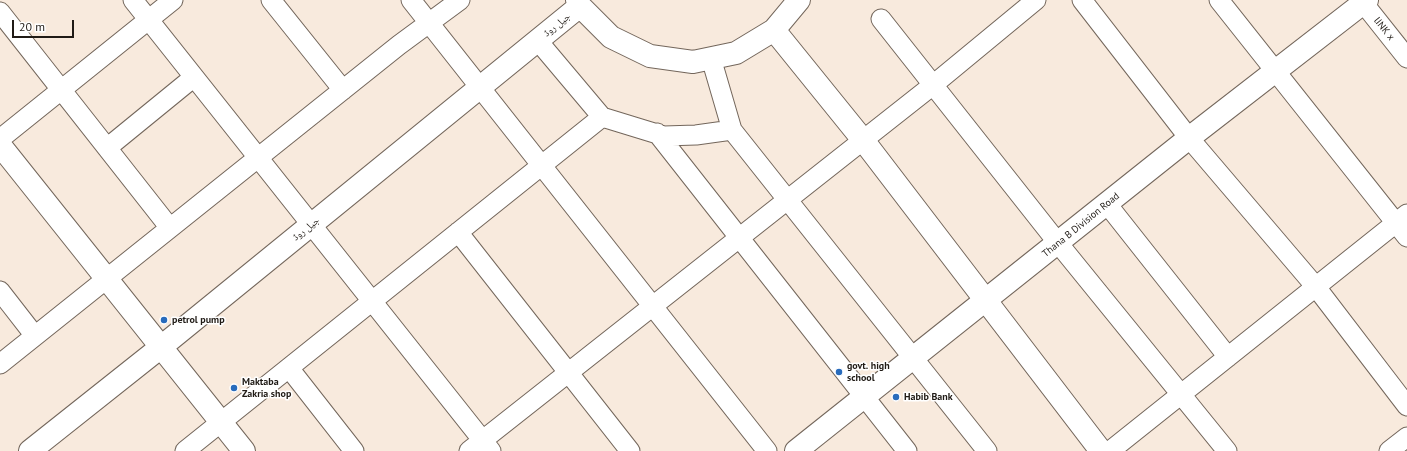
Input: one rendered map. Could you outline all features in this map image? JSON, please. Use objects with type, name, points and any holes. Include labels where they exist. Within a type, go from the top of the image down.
[{"type":"main road","points":[[578,3],[611,37],[650,56],[694,62],[736,53],[774,30],[799,0]]},
{"type":"main road","name":"Thana B Division Road","points":[[796,451],[1189,138],[1364,1]]},
{"type":"main road","name":"جیل روڈ","points":[[30,451],[161,347],[538,41],[578,3]]},
{"type":"main road","points":[[774,30],[863,140],[1101,451]]},
{"type":"main road","points":[[0,144],[244,451]]},
{"type":"street","points":[[133,0],[372,301],[481,447],[568,373],[933,85],[1036,0]]},
{"type":"street","points":[[0,139],[174,0]]},
{"type":"street","points":[[271,0],[343,90]]},
{"type":"street","points":[[411,0],[767,451]]},
{"type":"street","points":[[0,364],[343,90],[460,0]]},
{"type":"street","points":[[1082,0],[1189,138],[1316,287],[1407,406]]},
{"type":"street","points":[[1110,451],[1316,287],[1403,224],[1275,71],[1219,0]]},
{"type":"street","name":"lINK x","points":[[1364,1],[1407,58]]},
{"type":"street","points":[[0,12],[170,228]]},
{"type":"street","points":[[881,19],[1058,243],[1227,451]]},
{"type":"street","points":[[538,41],[602,117],[664,136],[696,135],[732,130]]},
{"type":"street","points":[[711,58],[732,130],[987,451]]},
{"type":"street","points":[[107,148],[194,78]]},
{"type":"street","points":[[185,451],[602,117]]},
{"type":"street","points":[[657,133],[738,238],[907,451]]},
{"type":"street","points":[[1107,204],[1228,357]]},
{"type":"street","points":[[458,232],[630,451]]},
{"type":"street","points":[[0,291],[35,336]]},
{"type":"street","points":[[289,368],[354,451]]},
{"type":"street","points":[[1390,451],[1407,437]]},
{"type":"place","name":"petrol pump","points":[[164,320]]},
{"type":"place","name":"govt. high school","points":[[839,372]]},
{"type":"place","name":"Maktaba Zakria shop","points":[[234,388]]},
{"type":"place","name":"Habib Bank","points":[[896,397]]}]
